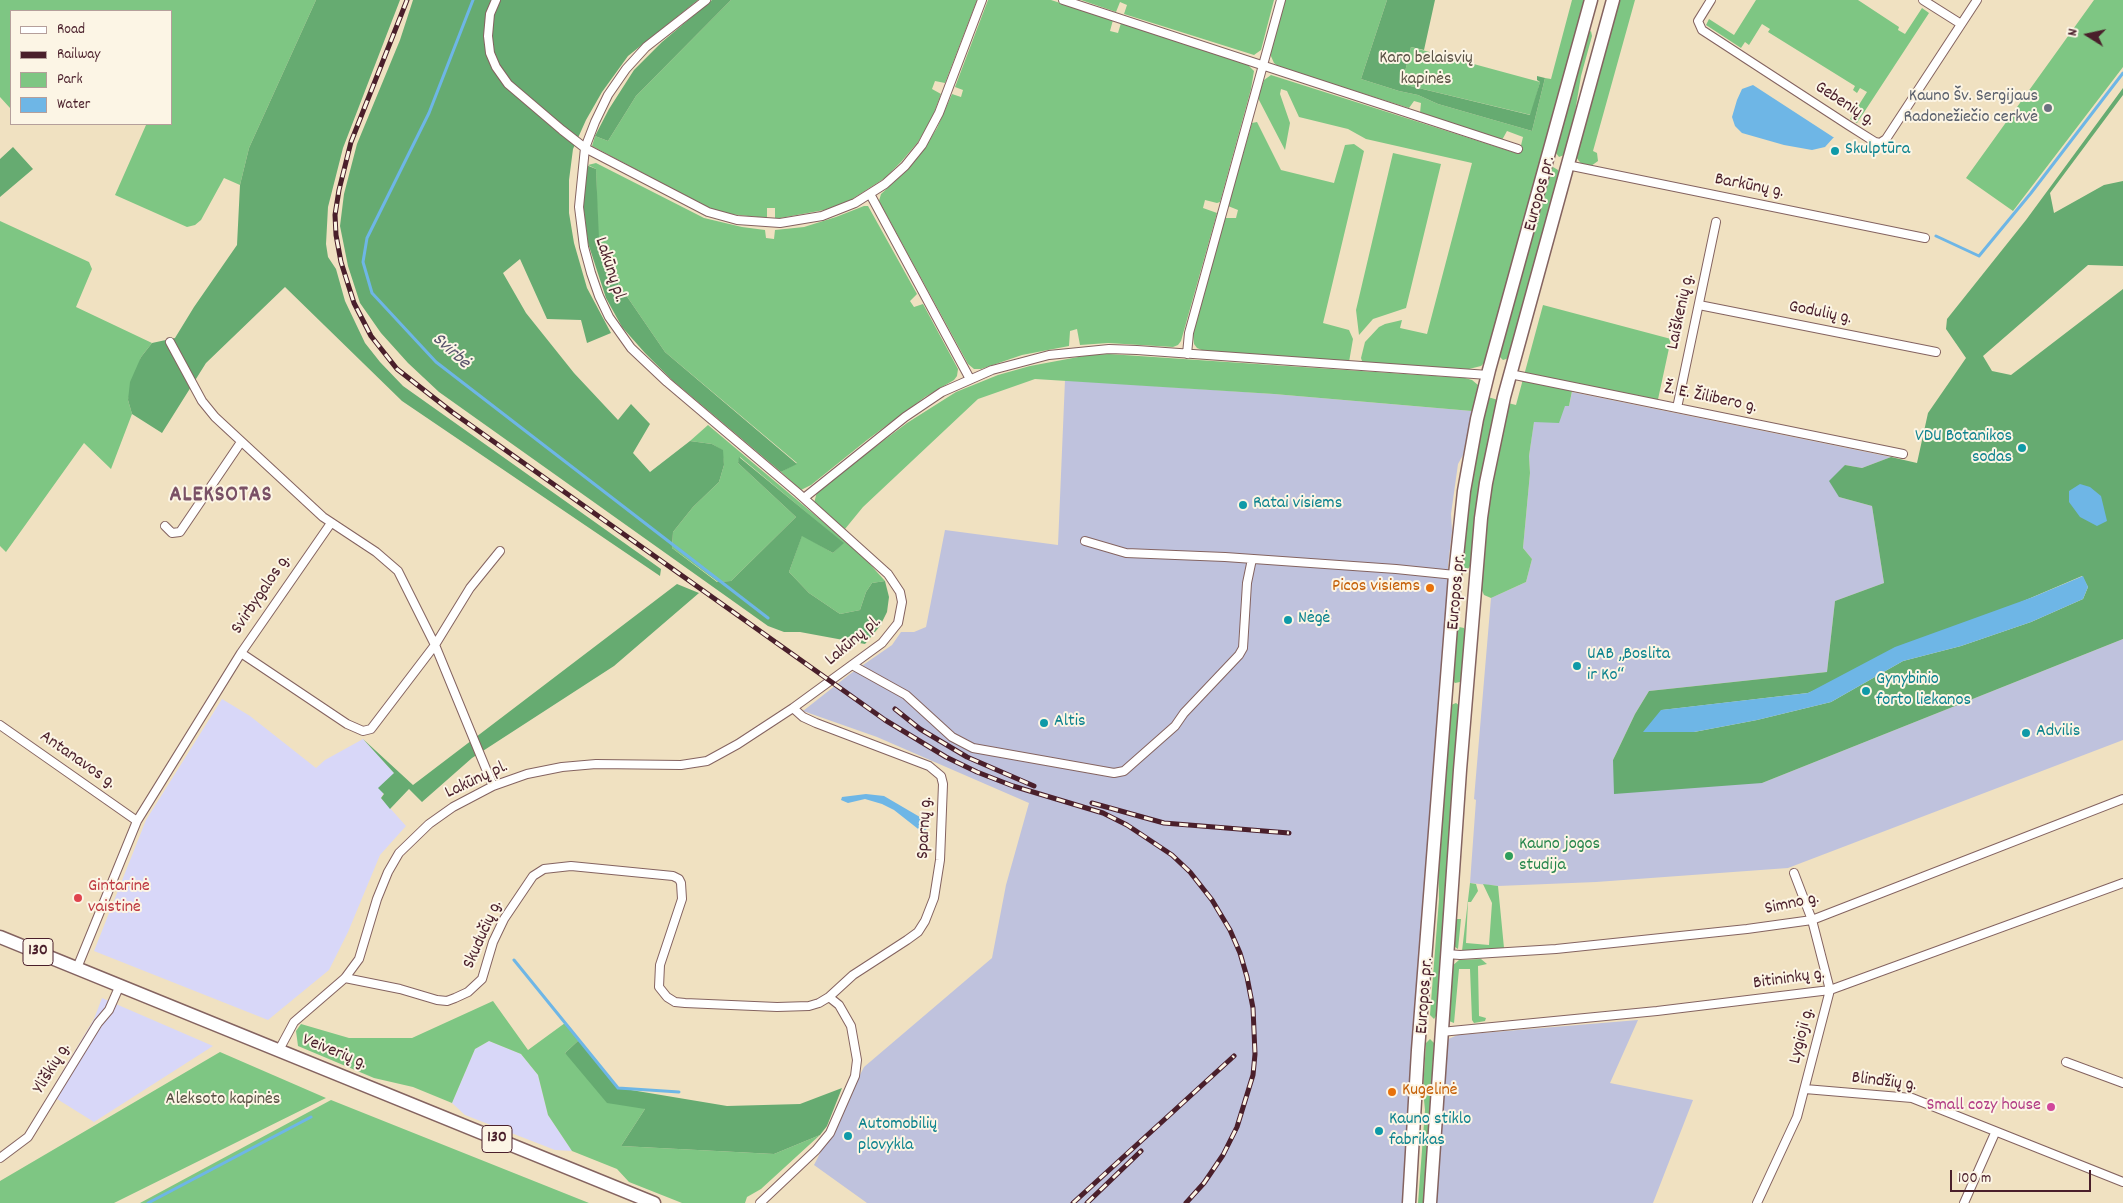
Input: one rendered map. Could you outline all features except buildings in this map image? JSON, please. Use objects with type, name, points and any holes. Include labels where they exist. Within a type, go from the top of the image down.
[{"type":"main road","name":"Europos pr.","points":[[1409,1203],[1446,691],[1464,491],[1477,419],[1591,0]]},
{"type":"main road","name":"Europos pr.","points":[[1430,1203],[1441,1032],[1476,577],[1486,484],[1510,374],[1613,0]]},
{"type":"main road","points":[[1586,19],[1594,22],[1600,28],[1603,36]]},
{"type":"main road","points":[[1547,160],[1567,165]]},
{"type":"main road","points":[[1489,373],[1510,374]]},
{"type":"main road","points":[[1455,575],[1476,577]]},
{"type":"main road","points":[[1446,691],[1467,693]]},
{"type":"main road","name":"Veiverių g.","points":[[0,936],[654,1203]]},
{"type":"main road","points":[[1422,1013],[1425,1023],[1431,1030],[1441,1032]]},
{"type":"street","points":[[496,0],[490,14],[488,36],[490,53],[496,68],[508,84],[585,148],[691,205],[708,212],[737,220],[771,223],[800,221],[840,210],[870,194],[905,166],[922,145],[939,113],[982,0]]},
{"type":"street","name":"Lakūnų pl.","points":[[279,1050],[294,1022],[345,978],[359,959],[377,898],[388,872],[399,853],[429,824],[464,800],[493,786],[527,774],[562,767],[596,764],[681,765],[701,762],[738,744],[793,708],[882,643],[898,624],[902,602],[896,583],[880,565],[667,382],[631,348],[609,317],[591,273],[580,226],[578,207],[585,148],[594,122],[608,95],[626,69],[646,47],[706,0]]},
{"type":"street","points":[[1063,0],[1518,149]]},
{"type":"street","points":[[1186,354],[1189,333],[1281,0]]},
{"type":"street","name":"Gebenių g.","points":[[1711,0],[1698,21],[1702,30],[1861,134],[1880,143],[1886,139],[1977,0]]},
{"type":"street","points":[[1923,0],[1961,24]]},
{"type":"street","name":"Barkūnų g.","points":[[1567,165],[1925,238]]},
{"type":"street","points":[[870,194],[970,379]]},
{"type":"street","name":"Laiškenių g.","points":[[1677,408],[1716,222]]},
{"type":"street","name":"Godulių g.","points":[[1699,305],[1936,352]]},
{"type":"street","points":[[170,342],[202,401],[241,442],[331,523],[376,552],[398,571],[435,645],[493,786]]},
{"type":"street","points":[[804,498],[905,417],[942,392],[970,379],[1017,362],[1081,351],[1128,350],[1489,373]]},
{"type":"street","name":"Ž. E. Žilibero g.","points":[[1510,374],[1904,454]]},
{"type":"street","points":[[165,526],[172,533],[180,532],[241,442]]},
{"type":"street","name":"Svirbygalos g.","points":[[76,968],[137,821],[241,654],[331,523]]},
{"type":"street","points":[[1085,541],[1126,553],[1396,568],[1455,575]]},
{"type":"street","points":[[241,654],[347,724],[363,731],[371,729],[435,645],[470,588],[500,551]]},
{"type":"street","points":[[852,665],[906,695],[952,737],[973,748],[1114,773],[1124,771],[1175,726],[1184,712],[1239,655],[1243,648],[1247,583],[1252,559]]},
{"type":"street","name":"Sparnų g.","points":[[673,876],[679,879],[683,890],[680,907],[660,965],[659,987],[667,997],[685,1003],[776,1008],[809,1006],[829,996],[853,975],[918,932],[925,921],[934,898],[940,860],[942,776],[929,766],[816,723],[803,717],[793,708]]},
{"type":"street","name":"Antanavos g.","points":[[0,725],[137,821]]},
{"type":"street","name":"Simno g.","points":[[1447,954],[1460,955],[1556,949],[1747,929],[1812,920],[2123,799]]},
{"type":"street","name":"Skudučių g.","points":[[345,978],[447,1001],[468,992],[482,979],[493,942],[504,918],[533,876],[539,871],[571,866],[673,876]]},
{"type":"street","name":"Lygioji g.","points":[[1757,1203],[1797,1117],[1830,990],[1812,920],[1794,873]]},
{"type":"street","name":"Bitininkų g.","points":[[1441,1032],[1683,1008],[1830,990],[2123,883]]},
{"type":"street","name":"Yliškių g.","points":[[0,1158],[28,1137],[98,1024],[109,1010],[120,985]]},
{"type":"street","points":[[760,1203],[816,1150],[830,1133],[855,1076],[857,1060],[851,1026],[839,1005],[829,996]]},
{"type":"street","points":[[2066,1062],[2123,1083]]},
{"type":"street","name":"Blindžių g.","points":[[1805,1089],[1912,1098],[1995,1133],[2123,1182]]},
{"type":"street","points":[[1964,1203],[1995,1133]]},
{"type":"shaded area","points":[[1065,380],[1274,394],[1472,411],[1463,455],[1458,464],[1451,514],[1452,531],[1448,566],[1446,629],[1404,1203],[867,1203],[814,1165],[864,1067],[992,958],[1006,885],[1029,803],[877,737],[803,711],[850,674],[892,645],[901,632],[914,632],[926,627],[945,530],[1058,545]]},
{"type":"shaded area","points":[[1572,392],[1891,457],[1862,468],[1845,465],[1839,497],[1872,506],[1884,583],[1835,601],[1827,672],[1649,691],[1635,714],[1613,760],[1762,783],[2123,639],[2123,740],[1788,868],[1596,882],[1498,886],[1470,883],[1476,800],[1474,799],[1491,598],[1526,582],[1532,559],[1523,548],[1530,473],[1529,456],[1534,421],[1565,406],[1569,406]]},
{"type":"shaded area","points":[[222,699],[250,716],[316,768],[325,760],[363,739],[394,773],[381,798],[406,826],[380,855],[348,932],[329,970],[268,1020],[94,951],[146,820]]},
{"type":"shaded area","points":[[102,998],[213,1046],[94,1122],[49,1094],[94,1019]]},
{"type":"shaded area","points":[[1638,1020],[1610,1083],[1693,1100],[1653,1203],[1434,1203],[1448,1039],[1458,1035]]},
{"type":"shaded area","points":[[489,1041],[521,1054],[538,1075],[548,1115],[572,1151],[555,1150],[465,1115],[452,1103],[475,1049]]},
{"type":"green space","points":[[0,0],[316,0],[249,148],[240,185],[224,178],[201,220],[195,225],[187,227],[115,195],[146,125],[172,125],[172,10],[10,10],[10,108],[0,97]]},
{"type":"green space","points":[[316,0],[400,0],[343,148],[328,207],[326,244],[328,257],[336,269],[345,301],[365,343],[403,386],[661,569],[660,576],[402,401],[285,287],[206,363],[162,433],[132,414],[128,400],[130,382],[141,357],[152,343],[175,338],[237,245],[240,185],[249,148]]},
{"type":"green space","points":[[413,0],[698,0],[628,56],[602,92],[586,120],[573,149],[569,180],[569,213],[574,243],[587,288],[611,333],[587,343],[581,320],[547,319],[520,259],[503,273],[526,313],[574,373],[618,420],[631,404],[650,424],[633,453],[650,472],[690,441],[712,444],[723,450],[724,465],[719,482],[693,507],[673,532],[672,548],[717,582],[731,581],[796,517],[738,463],[739,457],[844,543],[833,553],[802,536],[789,572],[809,593],[840,614],[860,610],[866,592],[872,583],[885,581],[889,597],[887,612],[880,626],[865,644],[800,632],[784,632],[768,626],[439,392],[408,363],[381,333],[360,303],[348,266],[340,226],[344,194],[357,144],[400,40]]},
{"type":"green space","points":[[712,0],[731,0],[636,96],[608,141],[595,136],[609,109],[634,70],[662,42]]},
{"type":"green space","points":[[731,0],[977,0],[945,83],[935,81],[932,89],[941,94],[932,118],[918,142],[901,162],[885,178],[846,203],[824,210],[775,219],[775,208],[767,208],[767,218],[729,214],[708,208],[592,146],[595,136],[608,141],[636,96]]},
{"type":"green space","points":[[988,0],[1051,0],[1113,20],[1110,31],[1118,33],[1121,23],[1246,63],[1254,71],[1251,89],[1220,202],[1205,200],[1203,208],[1217,213],[1181,341],[1178,345],[1173,347],[1108,343],[1080,345],[1077,329],[1070,331],[1069,346],[1022,355],[981,369],[974,369],[968,364],[879,201],[881,194],[906,171],[922,152],[937,128],[952,94],[961,97],[963,90],[955,87]]},
{"type":"green space","points":[[1081,0],[1274,0],[1261,50],[1254,55],[1124,14],[1127,5],[1120,2],[1116,12]]},
{"type":"green space","points":[[1285,0],[1387,0],[1361,79],[1418,95],[1438,104],[1532,131],[1545,78],[1551,79],[1572,0],[1585,0],[1484,363],[1481,366],[1469,369],[1363,364],[1361,358],[1365,342],[1379,327],[1385,324],[1402,320],[1400,328],[1427,334],[1472,163],[1366,139],[1348,129],[1299,117],[1287,91],[1281,89],[1280,94],[1290,123],[1285,150],[1259,100],[1259,95],[1264,80],[1271,75],[1519,154],[1523,137],[1507,131],[1502,140],[1420,113],[1421,103],[1414,101],[1409,108],[1279,67],[1274,63],[1270,54]]},
{"type":"green space","points":[[1387,0],[1435,0],[1424,50],[1411,47],[1402,84],[1530,115],[1540,82],[1537,80],[1537,76],[1545,78],[1532,131],[1438,104],[1418,95],[1361,79]]},
{"type":"green space","points":[[1619,0],[1635,0],[1593,151],[1597,153],[1598,161],[1591,166],[1582,165],[1576,157]]},
{"type":"green space","points":[[1756,0],[1858,0],[1899,27],[1898,30],[1905,34],[1922,8],[1929,13],[1857,123],[1850,119],[1867,92],[1860,88],[1857,93],[1853,90],[1855,86],[1768,32],[1770,29],[1762,24],[1749,45],[1745,42],[1741,48],[1706,25],[1709,19],[1734,35]]},
{"type":"green space","points":[[2094,0],[2123,0],[2123,67],[2013,211],[1966,178]]},
{"type":"green space","points":[[1591,31],[1592,36],[1581,76],[1573,124],[1564,155],[1559,157],[1555,149],[1588,33]]},
{"type":"green space","name":"Karo belaisvių kapinės","points":[[1411,47],[1540,82],[1531,115],[1402,84]]},
{"type":"green space","name":"VDU Botanikos sodas","points":[[2123,88],[2123,95],[2050,193],[2054,213],[2104,185],[2123,181],[2123,266],[2088,265],[1983,356],[1992,371],[2011,375],[2123,289],[2123,639],[1762,783],[1614,794],[1613,760],[1635,714],[1649,691],[1827,672],[1835,601],[1884,583],[1872,506],[1839,497],[1829,481],[1845,465],[1862,468],[1891,457],[1917,463],[1928,413],[1966,358],[1946,329],[1947,319],[2026,220]],"holes":[[[2082,576],[2088,587],[2083,599],[2031,622],[1961,646],[1903,661],[1831,702],[1757,720],[1694,732],[1644,732],[1662,710],[1808,693]]]},
{"type":"green space","points":[[1257,122],[1281,170],[1334,183],[1345,145],[1354,144],[1364,151],[1323,323],[1349,330],[1353,339],[1349,362],[1204,351],[1197,348],[1194,344],[1193,334],[1225,218],[1236,218],[1238,210],[1228,206],[1252,123]]},
{"type":"green space","points":[[13,147],[33,169],[0,197],[0,159]]},
{"type":"green space","points":[[1393,153],[1441,164],[1406,308],[1373,319],[1359,335],[1356,310]]},
{"type":"green space","points":[[596,163],[704,218],[765,230],[766,238],[774,239],[775,230],[804,227],[868,206],[917,294],[910,301],[914,307],[923,304],[958,369],[957,376],[954,380],[925,397],[811,485],[801,490],[781,472],[797,463],[665,352],[615,279],[598,239],[596,169],[588,165]]},
{"type":"green space","points":[[586,165],[596,169],[599,239],[615,279],[665,352],[797,464],[781,472],[672,380],[622,327],[606,298],[588,243],[584,211]]},
{"type":"green space","points":[[1553,167],[1558,170],[1558,180],[1509,358],[1503,360],[1498,355],[1550,170]]},
{"type":"green space","points":[[0,221],[89,262],[92,269],[76,307],[152,343],[141,357],[128,400],[132,414],[111,469],[84,443],[6,552],[0,546]]},
{"type":"green space","points":[[1543,305],[1671,339],[1657,404],[1573,386],[1569,406],[1565,406],[1559,423],[1534,422],[1529,456],[1530,473],[1523,548],[1532,559],[1526,582],[1491,598],[1484,595],[1480,586],[1491,489],[1508,403],[1516,405]]},
{"type":"green space","points":[[1109,354],[1465,378],[1472,380],[1478,385],[1472,411],[1274,394],[1035,379],[978,399],[863,507],[845,529],[814,503],[817,492],[863,456],[907,423],[956,392],[998,375],[1030,366],[1089,355]]},
{"type":"green space","points":[[1488,397],[1498,400],[1476,510],[1471,564],[1466,569],[1461,566],[1466,518],[1475,457]]},
{"type":"green space","points":[[708,425],[860,553],[885,581],[872,583],[866,592],[860,610],[840,614],[809,593],[789,572],[802,535],[833,553],[843,543],[740,457],[738,463],[796,517],[731,581],[718,582],[672,548],[673,532],[693,507],[719,482],[724,465],[722,450],[712,444],[690,441]]},
{"type":"green space","points":[[677,584],[699,593],[614,666],[472,758],[422,802],[409,789],[390,809],[381,798],[384,794],[378,788],[394,773],[363,739],[413,785]]},
{"type":"green space","points":[[1459,627],[1464,628],[1466,633],[1462,679],[1460,682],[1455,683],[1453,681],[1457,629]]},
{"type":"green space","points":[[1456,703],[1460,706],[1436,1016],[1434,1019],[1430,1015],[1439,899],[1438,848],[1451,705]]},
{"type":"green space","points":[[1470,883],[1476,884],[1478,891],[1471,902],[1468,902],[1466,943],[1489,945],[1492,903],[1483,884],[1491,885],[1498,886],[1504,948],[1462,951]]},
{"type":"green space","points":[[1457,919],[1461,919],[1458,949],[1455,947],[1452,938]]},
{"type":"green space","points":[[1481,959],[1487,964],[1478,966],[1479,1016],[1486,1018],[1485,1021],[1474,1023],[1472,1020],[1470,969],[1459,969],[1454,1023],[1449,1021],[1452,966],[1459,960]]},
{"type":"green space","points":[[493,1001],[528,1050],[565,1023],[579,1040],[565,1053],[645,1109],[621,1146],[774,1154],[820,1135],[761,1189],[747,1197],[745,1203],[682,1203],[629,1182],[617,1169],[572,1151],[548,1115],[538,1075],[521,1054],[489,1041],[475,1049],[452,1103],[413,1087],[374,1078],[298,1046],[296,1031],[301,1024],[349,1038],[412,1038]]},
{"type":"green space","points":[[1430,1039],[1434,1043],[1424,1203],[1418,1203],[1425,1110],[1423,1090],[1426,1043]]},
{"type":"green space","points":[[579,1040],[619,1088],[727,1106],[800,1104],[842,1088],[827,1126],[820,1135],[774,1154],[621,1146],[645,1109],[607,1103],[565,1053]]},
{"type":"green space","name":"Aleksoto kapinės","points":[[220,1052],[326,1098],[114,1203],[0,1203],[0,1181]]},
{"type":"green space","points":[[331,1100],[589,1203],[140,1203]]},
{"type":"water","points":[[1753,85],[1834,137],[1825,147],[1812,150],[1784,145],[1742,133],[1735,126],[1732,117],[1742,89]]},
{"type":"water","points":[[2080,484],[2090,487],[2101,496],[2107,521],[2097,526],[2080,517],[2069,502],[2069,491]]},
{"type":"water","points":[[2083,576],[2088,587],[2083,599],[2031,622],[1961,646],[1903,661],[1831,702],[1757,720],[1694,732],[1643,732],[1661,710],[1808,693],[1895,647],[2033,597]]},
{"type":"water","points":[[866,794],[884,796],[925,820],[928,828],[922,832],[894,810],[882,804],[865,799],[848,803],[841,800],[842,797]]},
{"type":"waterway","name":"Svirbė","points":[[473,0],[429,113],[367,238],[363,262],[372,293],[436,362],[768,618]]},
{"type":"waterway","points":[[1936,236],[1979,256],[2031,193],[2123,73]]},
{"type":"waterway","points":[[514,960],[618,1088],[679,1092]]},
{"type":"waterway","points":[[148,1203],[311,1117]]},
{"type":"railway","points":[[407,0],[351,142],[335,215],[336,235],[341,262],[354,303],[371,336],[397,369],[452,412],[885,720],[946,757],[977,772],[1013,786],[1103,813],[1127,825],[1172,855],[1190,872],[1212,900],[1230,930],[1240,953],[1253,1008],[1255,1054],[1253,1075],[1237,1127],[1223,1155],[1204,1183],[1186,1203]]},
{"type":"railway","points":[[895,709],[920,729],[967,757],[1034,786]]},
{"type":"railway","points":[[1092,803],[1164,823],[1289,833]]},
{"type":"railway","points":[[1073,1203],[1234,1056]]},
{"type":"railway","points":[[1087,1203],[1141,1151]]},
{"type":"place","name":"Kauno Šv. Sergijaus Radonežiečio cerkvė","points":[[2048,108]]},
{"type":"place","name":"Skulptūra","points":[[1835,151]]},
{"type":"place","name":"VDU Botanikos sodas","points":[[2022,448]]},
{"type":"place","name":"Ratai visiems","points":[[1243,505]]},
{"type":"place","name":"Picos visiems","points":[[1430,588]]},
{"type":"place","name":"Nėgė","points":[[1288,620]]},
{"type":"place","name":"UAB „Boslita ir Ko“","points":[[1577,666]]},
{"type":"place","name":"Gynybinio forto liekanos","points":[[1866,691]]},
{"type":"place","name":"Altis","points":[[1044,723]]},
{"type":"place","name":"Advilis","points":[[2026,733]]},
{"type":"place","name":"Kauno jogos studija","points":[[1509,856]]},
{"type":"place","name":"Gintarinė vaistinė","points":[[78,898]]},
{"type":"place","name":"Kugelinė","points":[[1392,1092]]},
{"type":"place","name":"Small cozy house","points":[[2051,1107]]},
{"type":"place","name":"Kauno stiklo fabrikas","points":[[1379,1131]]},
{"type":"place","name":"Automobilių plovykla","points":[[848,1136]]},
{"type":"district","name":"ALEKSOTAS","points":[[221,497]]}]
